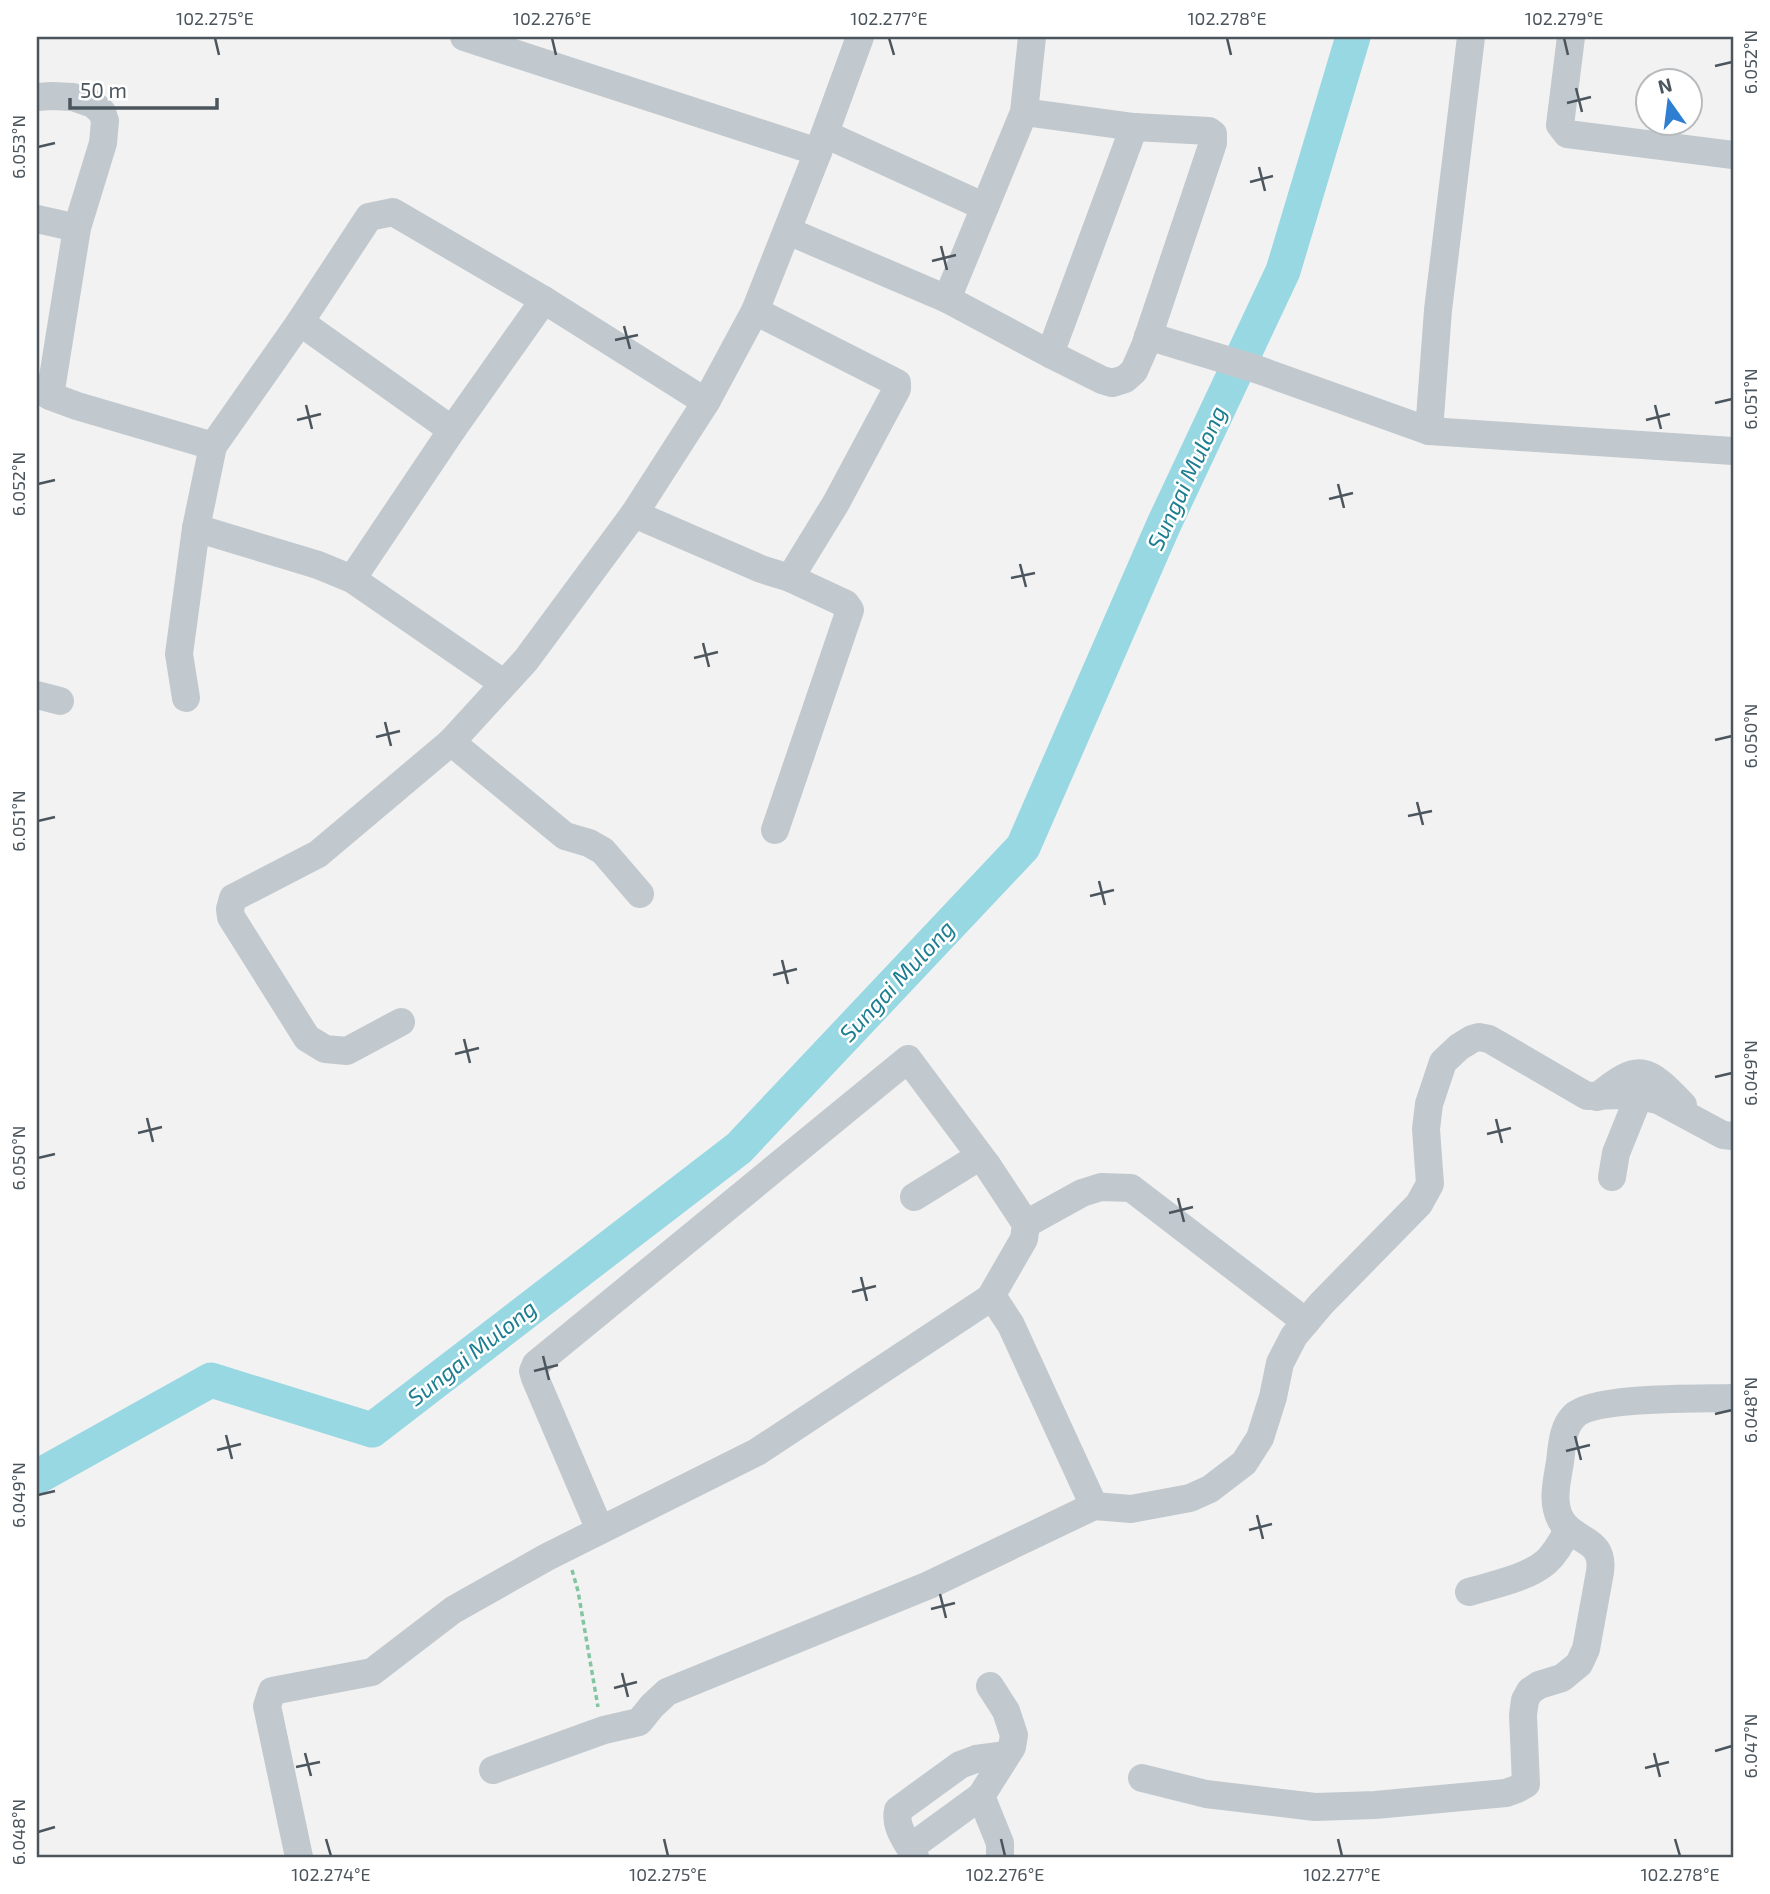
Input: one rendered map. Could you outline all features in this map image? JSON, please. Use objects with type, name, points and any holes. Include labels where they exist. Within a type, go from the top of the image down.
[{"type":"street","points":[[464,37],[822,143],[985,208]]},
{"type":"street","points":[[401,1022],[346,1051],[325,1049],[307,1038],[231,917],[233,898],[318,853],[451,742],[526,660],[634,514],[706,402],[755,311],[822,143],[860,37]]},
{"type":"street","points":[[947,299],[1024,112],[1032,37]]},
{"type":"street","points":[[1429,431],[1438,310],[1471,37]]},
{"type":"street","points":[[1571,37],[1560,125],[1567,134],[1733,155]]},
{"type":"street","points":[[37,97],[73,97],[93,104],[102,112],[105,121],[103,143],[77,228],[43,393],[130,423],[213,446]]},
{"type":"street","points":[[788,231],[947,299],[1050,354],[1112,383],[1125,379],[1158,339],[1213,143],[1213,134],[1209,131],[1134,127],[1024,112]]},
{"type":"street","points":[[1050,354],[1134,127]]},
{"type":"street","points":[[186,698],[179,653],[196,528],[213,446],[369,217],[393,212],[544,300],[706,402]]},
{"type":"street","points":[[37,219],[77,228]]},
{"type":"street","points":[[352,579],[544,300]]},
{"type":"street","points":[[755,311],[897,383],[897,389],[836,503],[790,578]]},
{"type":"street","points":[[300,322],[452,430]]},
{"type":"street","points":[[1158,339],[1256,369],[1429,431],[1733,451]]},
{"type":"street","points":[[634,514],[761,569],[790,578],[846,604],[850,610],[775,830]]},
{"type":"street","points":[[196,528],[318,565],[352,579],[503,683]]},
{"type":"street","points":[[451,742],[565,836],[589,843],[603,851],[640,894]]},
{"type":"street","points":[[493,1770],[604,1730],[639,1722],[667,1692],[929,1585],[1094,1506],[1131,1509],[1190,1498],[1210,1489],[1244,1463],[1260,1438],[1280,1363],[1294,1336],[1419,1205],[1430,1184],[1426,1129],[1429,1104],[1443,1062],[1472,1039],[1479,1037],[1489,1040],[1587,1096],[1624,1095],[1658,1100],[1723,1135],[1733,1136]]},
{"type":"street","points":[[299,1857],[267,1706],[272,1691],[372,1672],[453,1610],[564,1548],[757,1452],[990,1297],[1024,1239],[1026,1224],[987,1165],[908,1059],[536,1364],[533,1371],[535,1378],[600,1530]]},
{"type":"street","points":[[1597,1097],[1622,1077],[1647,1073],[1684,1107],[1691,1118]]},
{"type":"street","points":[[1612,1177],[1616,1153],[1639,1096]]},
{"type":"street","points":[[914,1197],[978,1159],[987,1165]]},
{"type":"street","points":[[1026,1224],[1082,1193],[1101,1187],[1131,1188],[1306,1322]]},
{"type":"street","points":[[990,1297],[1011,1325],[1094,1506]]},
{"type":"street","points":[[1142,1778],[1206,1794],[1315,1807],[1446,1800],[1506,1793],[1525,1784],[1525,1700],[1530,1691],[1539,1685],[1562,1678],[1579,1664],[1586,1649],[1601,1563],[1598,1551],[1592,1543],[1568,1530],[1556,1509],[1555,1493],[1567,1426],[1574,1416],[1594,1406],[1615,1402],[1733,1398]]},
{"type":"street","points":[[1469,1592],[1508,1580],[1545,1563],[1559,1547],[1568,1530]]},
{"type":"street","points":[[990,1686],[1006,1711],[1014,1735],[1012,1747],[981,1796],[913,1852],[899,1827],[896,1818],[898,1810],[960,1765],[976,1759],[1006,1755]]},
{"type":"street","points":[[981,1796],[1000,1843],[1000,1857]]},
{"type":"path","points":[[564,1548],[578,1591],[599,1715],[604,1730]]},
{"type":"waterway","name":"Sungai Mulong","points":[[37,1477],[211,1380],[372,1430],[739,1148],[1023,847],[1164,524],[1283,271],[1353,37]]}]
